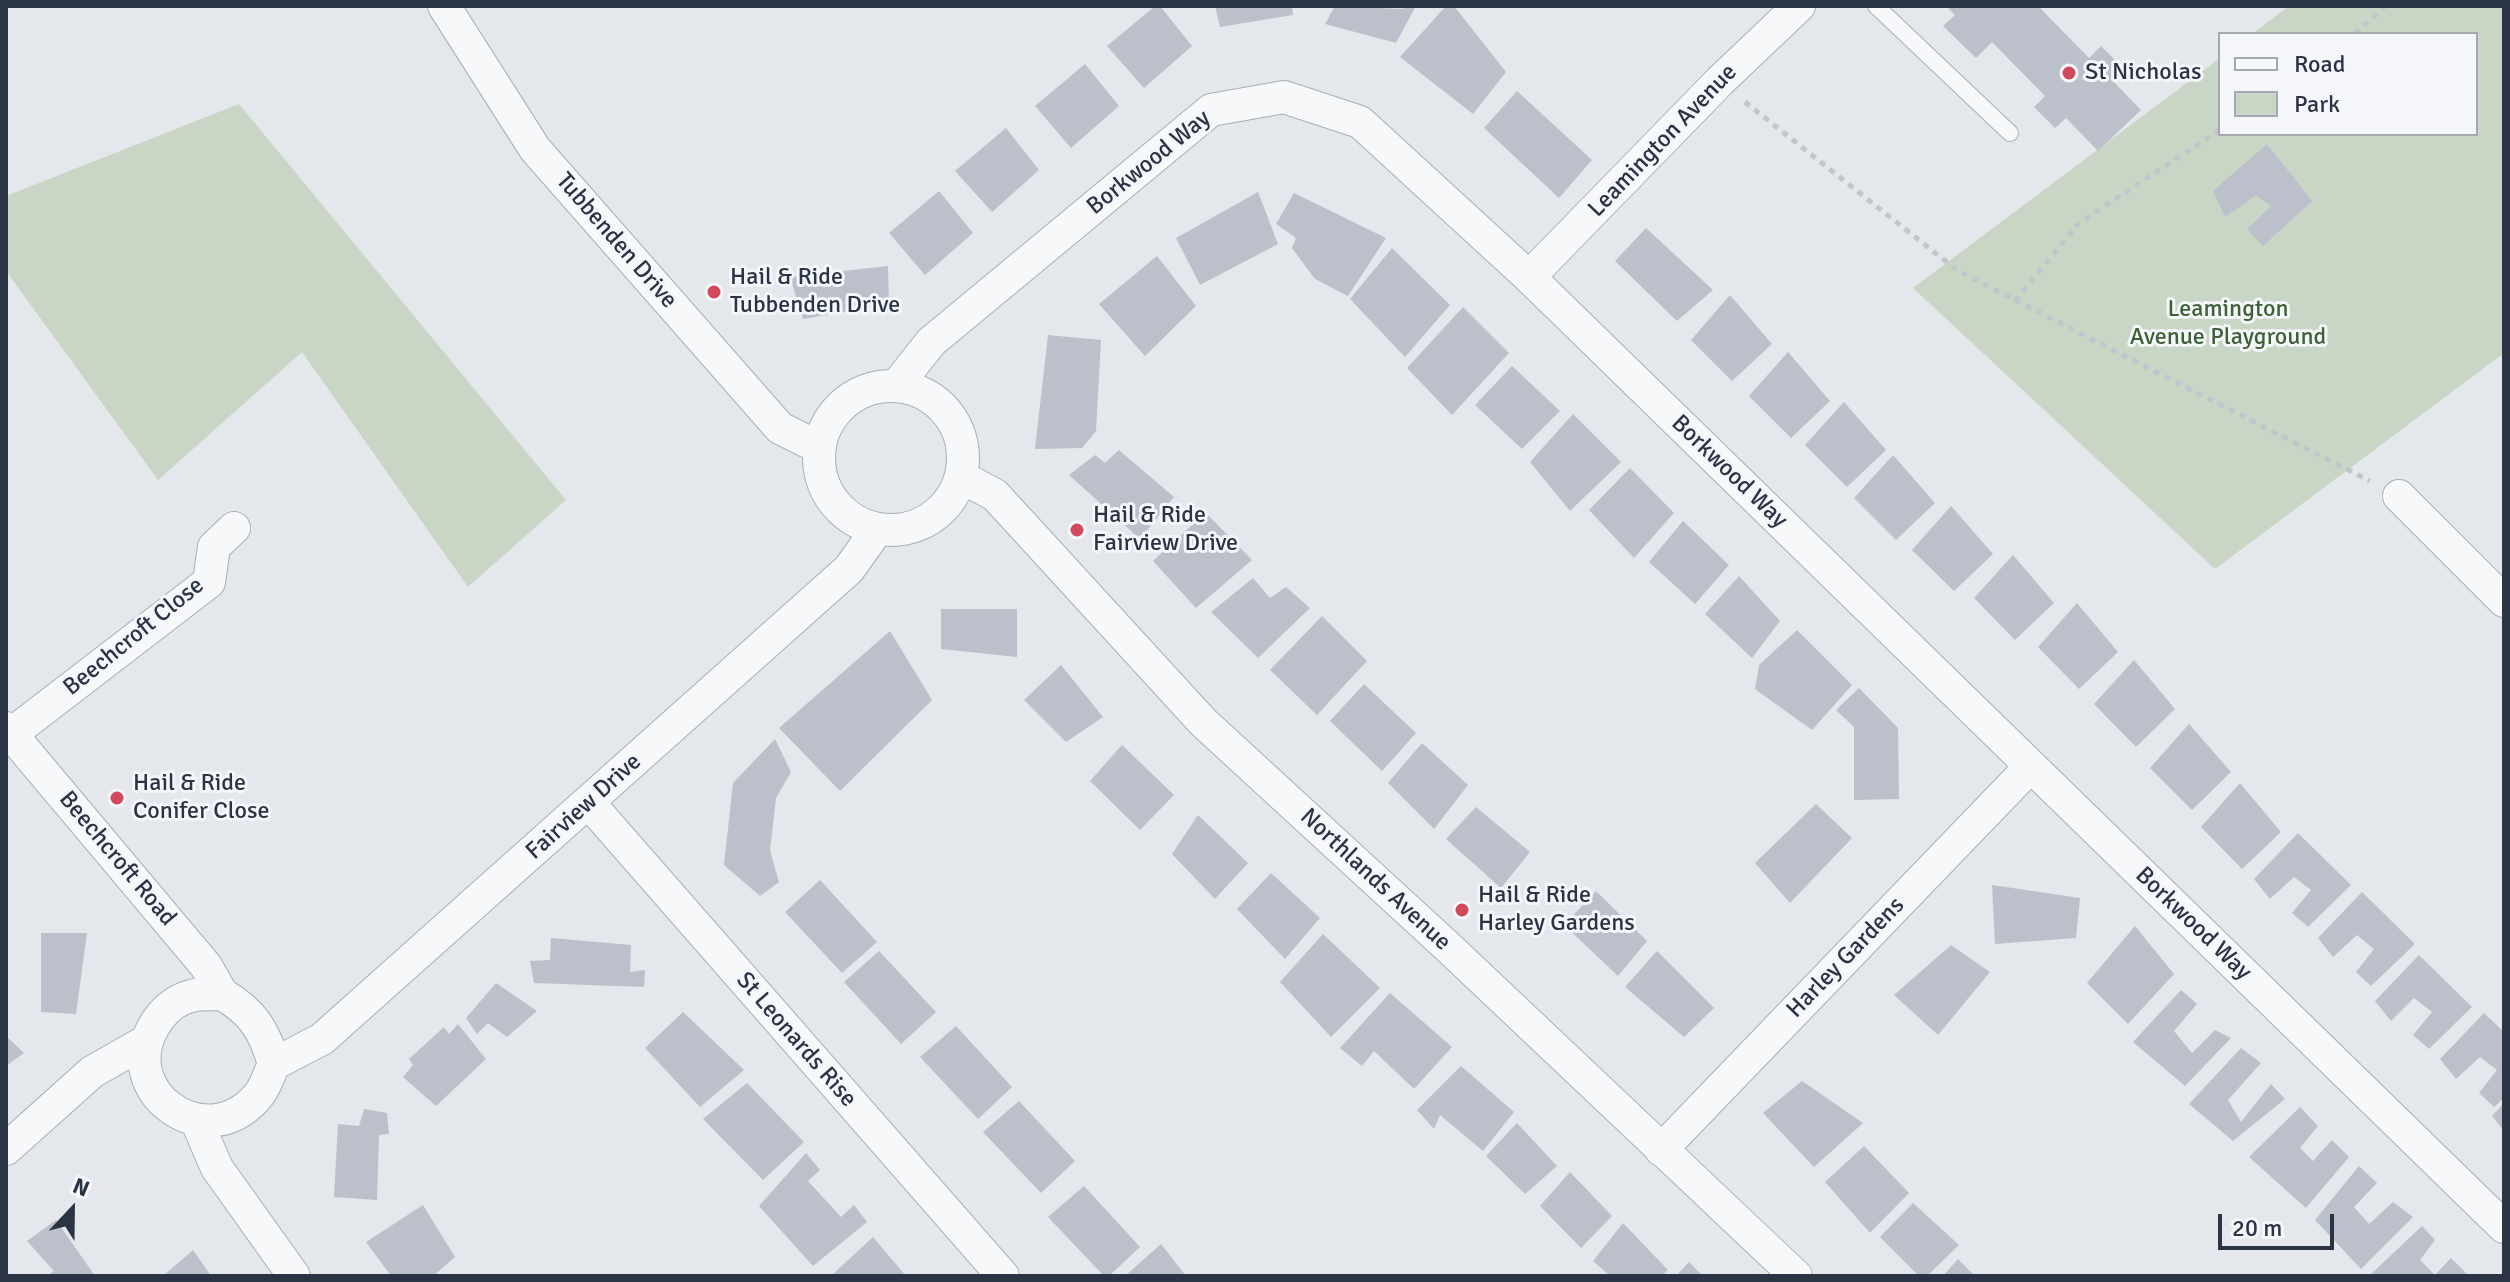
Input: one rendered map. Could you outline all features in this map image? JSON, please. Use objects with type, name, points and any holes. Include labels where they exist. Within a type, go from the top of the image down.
[{"type":"street","name":"Tubbenden Drive","points":[[444,6],[535,149],[780,428],[818,447]]},
{"type":"street","name":"Leamington Avenue","points":[[1529,277],[1720,81],[1799,6]]},
{"type":"street","name":"Borkwood Way","points":[[897,385],[931,342],[1211,110],[1284,97],[1360,122],[1529,277],[2504,1227]]},
{"type":"street","points":[[897,385],[921,392],[942,406],[957,427],[964,458],[963,478],[947,505],[928,521],[903,530],[877,530],[853,521],[834,504],[822,482],[818,447],[827,423],[843,403],[865,390],[897,385]]},
{"type":"street","name":"Northlands Avenue","points":[[963,478],[995,495],[1203,722],[1449,948],[1796,1276]]},
{"type":"street","points":[[2399,496],[2504,601]]},
{"type":"street","name":"Beechcroft Close","points":[[8,733],[209,582],[214,547],[234,528]]},
{"type":"street","name":"Fairview Drive","points":[[274,1064],[322,1039],[589,803],[849,569],[877,530]]},
{"type":"street","name":"Beechcroft Road","points":[[8,733],[206,966],[222,994]]},
{"type":"street","name":"Harley Gardens","points":[[1661,1150],[2031,766]]},
{"type":"street","name":"St Leonards Rise","points":[[589,803],[1003,1276]]},
{"type":"street","points":[[6,1149],[92,1072],[143,1043],[162,1011],[190,996],[222,994],[246,1008],[265,1033],[274,1064],[258,1096],[231,1119],[197,1122],[167,1106],[146,1077],[143,1043]]},
{"type":"street","points":[[197,1122],[217,1168],[294,1276]]},
{"type":"lane","points":[[1876,6],[2010,133]]},
{"type":"path","points":[[2357,32],[2385,6]]},
{"type":"path","points":[[1720,81],[1958,271],[2399,496]]},
{"type":"path","points":[[2015,301],[2079,223],[2218,131]]},
{"type":"green space","name":"Leamington Avenue Playground","points":[[2289,6],[2504,6],[2504,353],[2215,569],[1913,288],[2218,59],[2218,136],[2478,136],[2478,32],[2255,32]]},
{"type":"green space","points":[[239,104],[566,500],[468,587],[302,352],[158,480],[6,271],[6,196]]},
{"type":"building","points":[[1155,6],[1160,6],[1192,46],[1144,88],[1107,46]]},
{"type":"building","points":[[1215,6],[1292,6],[1293,15],[1220,27]]},
{"type":"building","points":[[1335,6],[1401,9],[1416,6],[1396,43],[1325,24]]},
{"type":"building","points":[[1446,6],[1454,6],[1506,72],[1473,114],[1400,57]]},
{"type":"building","name":"St Nicholas","points":[[1946,6],[2038,6],[2089,58],[2101,46],[2122,67],[2111,79],[2141,110],[2098,151],[2066,118],[2055,128],[2034,107],[2045,96],[1992,42],[1976,58],[1943,26],[1955,15]]},
{"type":"building","points":[[1085,64],[1119,106],[1071,148],[1035,106]]},
{"type":"building","points":[[1517,91],[1592,160],[1559,198],[1484,128]]},
{"type":"building","points":[[1006,128],[1039,170],[992,212],[955,171]]},
{"type":"building","points":[[2267,144],[2312,201],[2263,246],[2247,229],[2271,206],[2256,195],[2225,217],[2213,191]]},
{"type":"building","points":[[939,191],[973,233],[925,275],[889,233]]},
{"type":"building","points":[[1258,192],[1278,244],[1200,285],[1176,238]]},
{"type":"building","points":[[1294,193],[1386,238],[1348,296],[1315,279],[1292,248],[1296,238],[1276,224]]},
{"type":"building","points":[[1646,228],[1713,290],[1677,321],[1615,261]]},
{"type":"building","points":[[1392,248],[1450,305],[1405,357],[1350,299]]},
{"type":"building","points":[[1157,256],[1196,306],[1145,356],[1099,304]]},
{"type":"building","points":[[888,266],[889,304],[803,319],[790,277]]},
{"type":"building","points":[[1730,295],[1772,344],[1732,381],[1691,340]]},
{"type":"building","points":[[1463,307],[1509,353],[1452,415],[1407,368]]},
{"type":"building","points":[[1048,335],[1101,340],[1096,431],[1082,448],[1035,449]]},
{"type":"building","points":[[1788,352],[1830,401],[1791,438],[1749,396]]},
{"type":"building","points":[[1512,366],[1560,411],[1522,449],[1475,405]]},
{"type":"building","points":[[1844,402],[1886,450],[1847,487],[1805,445]]},
{"type":"building","points":[[1573,414],[1621,462],[1570,511],[1530,462]]},
{"type":"building","points":[[1119,450],[1174,497],[1140,539],[1069,475],[1095,455],[1105,463]]},
{"type":"building","points":[[1893,455],[1935,503],[1896,540],[1854,498]]},
{"type":"building","points":[[1630,468],[1674,513],[1634,558],[1589,510]]},
{"type":"building","points":[[1951,506],[1993,554],[1954,591],[1912,550]]},
{"type":"building","points":[[1209,516],[1252,560],[1196,608],[1153,561],[1192,525]]},
{"type":"building","points":[[1683,521],[1729,565],[1695,604],[1649,562]]},
{"type":"building","points":[[2013,555],[2054,603],[2015,640],[1974,598]]},
{"type":"building","points":[[1739,576],[1780,621],[1752,658],[1705,614]]},
{"type":"building","points":[[1253,578],[1270,598],[1286,587],[1310,608],[1258,658],[1211,612]]},
{"type":"building","points":[[2077,603],[2118,652],[2079,689],[2038,647]]},
{"type":"building","points":[[941,609],[1017,609],[1017,657],[941,649]]},
{"type":"building","points":[[1322,616],[1367,661],[1317,715],[1270,670]]},
{"type":"building","points":[[1797,630],[1852,685],[1812,730],[1755,689],[1759,665]]},
{"type":"building","points":[[890,631],[932,700],[840,791],[779,728]]},
{"type":"building","points":[[2134,660],[2175,709],[2136,747],[2094,704]]},
{"type":"building","points":[[1061,665],[1103,717],[1066,742],[1024,700]]},
{"type":"building","points":[[1364,684],[1416,733],[1382,771],[1330,721]]},
{"type":"building","points":[[1859,688],[1898,728],[1899,799],[1854,800],[1854,727],[1836,710]]},
{"type":"building","points":[[2189,724],[2231,772],[2192,810],[2150,768]]},
{"type":"building","points":[[775,739],[791,772],[776,798],[770,851],[779,882],[760,896],[724,865],[733,783]]},
{"type":"building","points":[[1422,743],[1468,785],[1434,829],[1388,783]]},
{"type":"building","points":[[1122,745],[1174,795],[1140,830],[1090,781]]},
{"type":"building","points":[[2240,783],[2281,832],[2242,869],[2201,827]]},
{"type":"building","points":[[1816,804],[1852,838],[1790,903],[1755,863]]},
{"type":"building","points":[[1476,807],[1530,852],[1501,888],[1446,839]]},
{"type":"building","points":[[1198,815],[1248,863],[1215,899],[1172,854]]},
{"type":"building","points":[[2298,833],[2351,885],[2308,927],[2292,913],[2311,890],[2294,877],[2270,899],[2254,879]]},
{"type":"building","points":[[1271,873],[1320,918],[1285,959],[1237,909]]},
{"type":"building","points":[[820,880],[877,942],[842,973],[785,912]]},
{"type":"building","points":[[1992,885],[2080,898],[2076,938],[1995,944]]},
{"type":"building","points":[[1596,891],[1647,941],[1618,976],[1564,925]]},
{"type":"building","points":[[2362,892],[2415,944],[2371,986],[2356,972],[2374,949],[2357,935],[2333,957],[2318,938]]},
{"type":"building","points":[[2135,926],[2174,974],[2128,1024],[2087,983]]},
{"type":"building","points":[[41,933],[87,933],[76,1014],[41,1012]]},
{"type":"building","points":[[1323,934],[1380,988],[1331,1037],[1280,982]]},
{"type":"building","points":[[551,938],[631,945],[630,972],[645,970],[644,987],[534,983],[530,961],[550,960]]},
{"type":"building","points":[[1951,945],[1990,972],[1938,1035],[1894,995]]},
{"type":"building","points":[[879,951],[936,1012],[901,1044],[844,982]]},
{"type":"building","points":[[1657,951],[1714,1008],[1684,1037],[1625,987]]},
{"type":"building","points":[[2419,955],[2472,1007],[2429,1049],[2413,1035],[2432,1012],[2414,998],[2391,1021],[2375,1001]]},
{"type":"building","points":[[496,983],[537,1011],[507,1037],[488,1023],[477,1034],[466,1018]]},
{"type":"building","points":[[2181,990],[2197,1004],[2174,1031],[2192,1053],[2215,1030],[2231,1038],[2185,1086],[2133,1042]]},
{"type":"building","points":[[1390,993],[1452,1047],[1414,1089],[1374,1051],[1362,1066],[1340,1048]]},
{"type":"building","points":[[683,1012],[744,1070],[700,1107],[645,1048]]},
{"type":"building","points":[[2484,1013],[2504,1032],[2504,1098],[2494,1107],[2479,1093],[2497,1070],[2480,1057],[2456,1079],[2440,1059]]},
{"type":"building","points":[[458,1024],[486,1059],[436,1106],[403,1077],[413,1065],[409,1059],[444,1027],[449,1034]]},
{"type":"building","points":[[956,1026],[1012,1087],[978,1119],[920,1057]]},
{"type":"building","points":[[6,1036],[24,1053],[6,1066]]},
{"type":"building","points":[[2241,1048],[2261,1063],[2228,1100],[2241,1122],[2271,1084],[2285,1099],[2233,1141],[2189,1104]]},
{"type":"building","points":[[1461,1066],[1514,1112],[1483,1151],[1440,1115],[1434,1129],[1417,1110]]},
{"type":"building","points":[[1802,1081],[1863,1123],[1814,1167],[1763,1113]]},
{"type":"building","points":[[747,1083],[804,1142],[763,1180],[703,1119]]},
{"type":"building","points":[[1019,1101],[1075,1161],[1041,1193],[983,1132]]},
{"type":"building","points":[[2504,1103],[2504,1131],[2492,1116]]},
{"type":"building","points":[[2300,1107],[2318,1126],[2300,1148],[2313,1161],[2332,1140],[2349,1157],[2306,1208],[2249,1157]]},
{"type":"building","points":[[364,1109],[387,1113],[389,1134],[379,1135],[377,1200],[334,1197],[338,1124],[359,1126]]},
{"type":"building","points":[[1517,1123],[1557,1166],[1525,1194],[1486,1156]]},
{"type":"building","points":[[1864,1146],[1909,1193],[1870,1233],[1825,1182]]},
{"type":"building","points":[[806,1153],[820,1170],[808,1181],[841,1217],[854,1205],[867,1222],[813,1266],[759,1206]]},
{"type":"building","points":[[2359,1166],[2377,1183],[2354,1207],[2369,1224],[2393,1202],[2413,1217],[2361,1269],[2315,1220]]},
{"type":"building","points":[[1570,1172],[1612,1216],[1581,1248],[1540,1206]]},
{"type":"building","points":[[1084,1186],[1140,1247],[1109,1276],[1104,1276],[1048,1217]]},
{"type":"building","points":[[1913,1203],[1959,1245],[1927,1276],[1919,1276],[1880,1237]]},
{"type":"building","points":[[423,1205],[455,1257],[433,1276],[391,1276],[366,1242]]},
{"type":"building","points":[[56,1220],[95,1276],[47,1276],[54,1271],[27,1241]]},
{"type":"building","points":[[1623,1223],[1668,1270],[1661,1276],[1610,1276],[1593,1261]]},
{"type":"building","points":[[2422,1226],[2435,1240],[2420,1260],[2435,1275],[2451,1258],[2469,1276],[2369,1276]]},
{"type":"building","points":[[873,1237],[906,1276],[833,1274]]},
{"type":"building","points":[[1161,1244],[1186,1276],[1125,1276]]},
{"type":"building","points":[[193,1250],[211,1276],[163,1276]]},
{"type":"building","points":[[1958,1259],[1975,1276],[1943,1276]]},
{"type":"building","points":[[1689,1262],[1703,1276],[1676,1276]]},
{"type":"place","name":"St Nicholas","points":[[2069,73]]},
{"type":"place","name":"Hail & Ride Tubbenden Drive","points":[[714,292]]},
{"type":"place","name":"Hail & Ride Fairview Drive","points":[[1077,530]]},
{"type":"place","name":"Hail & Ride Conifer Close","points":[[117,798]]},
{"type":"place","name":"Hail & Ride Harley Gardens","points":[[1462,910]]}]
